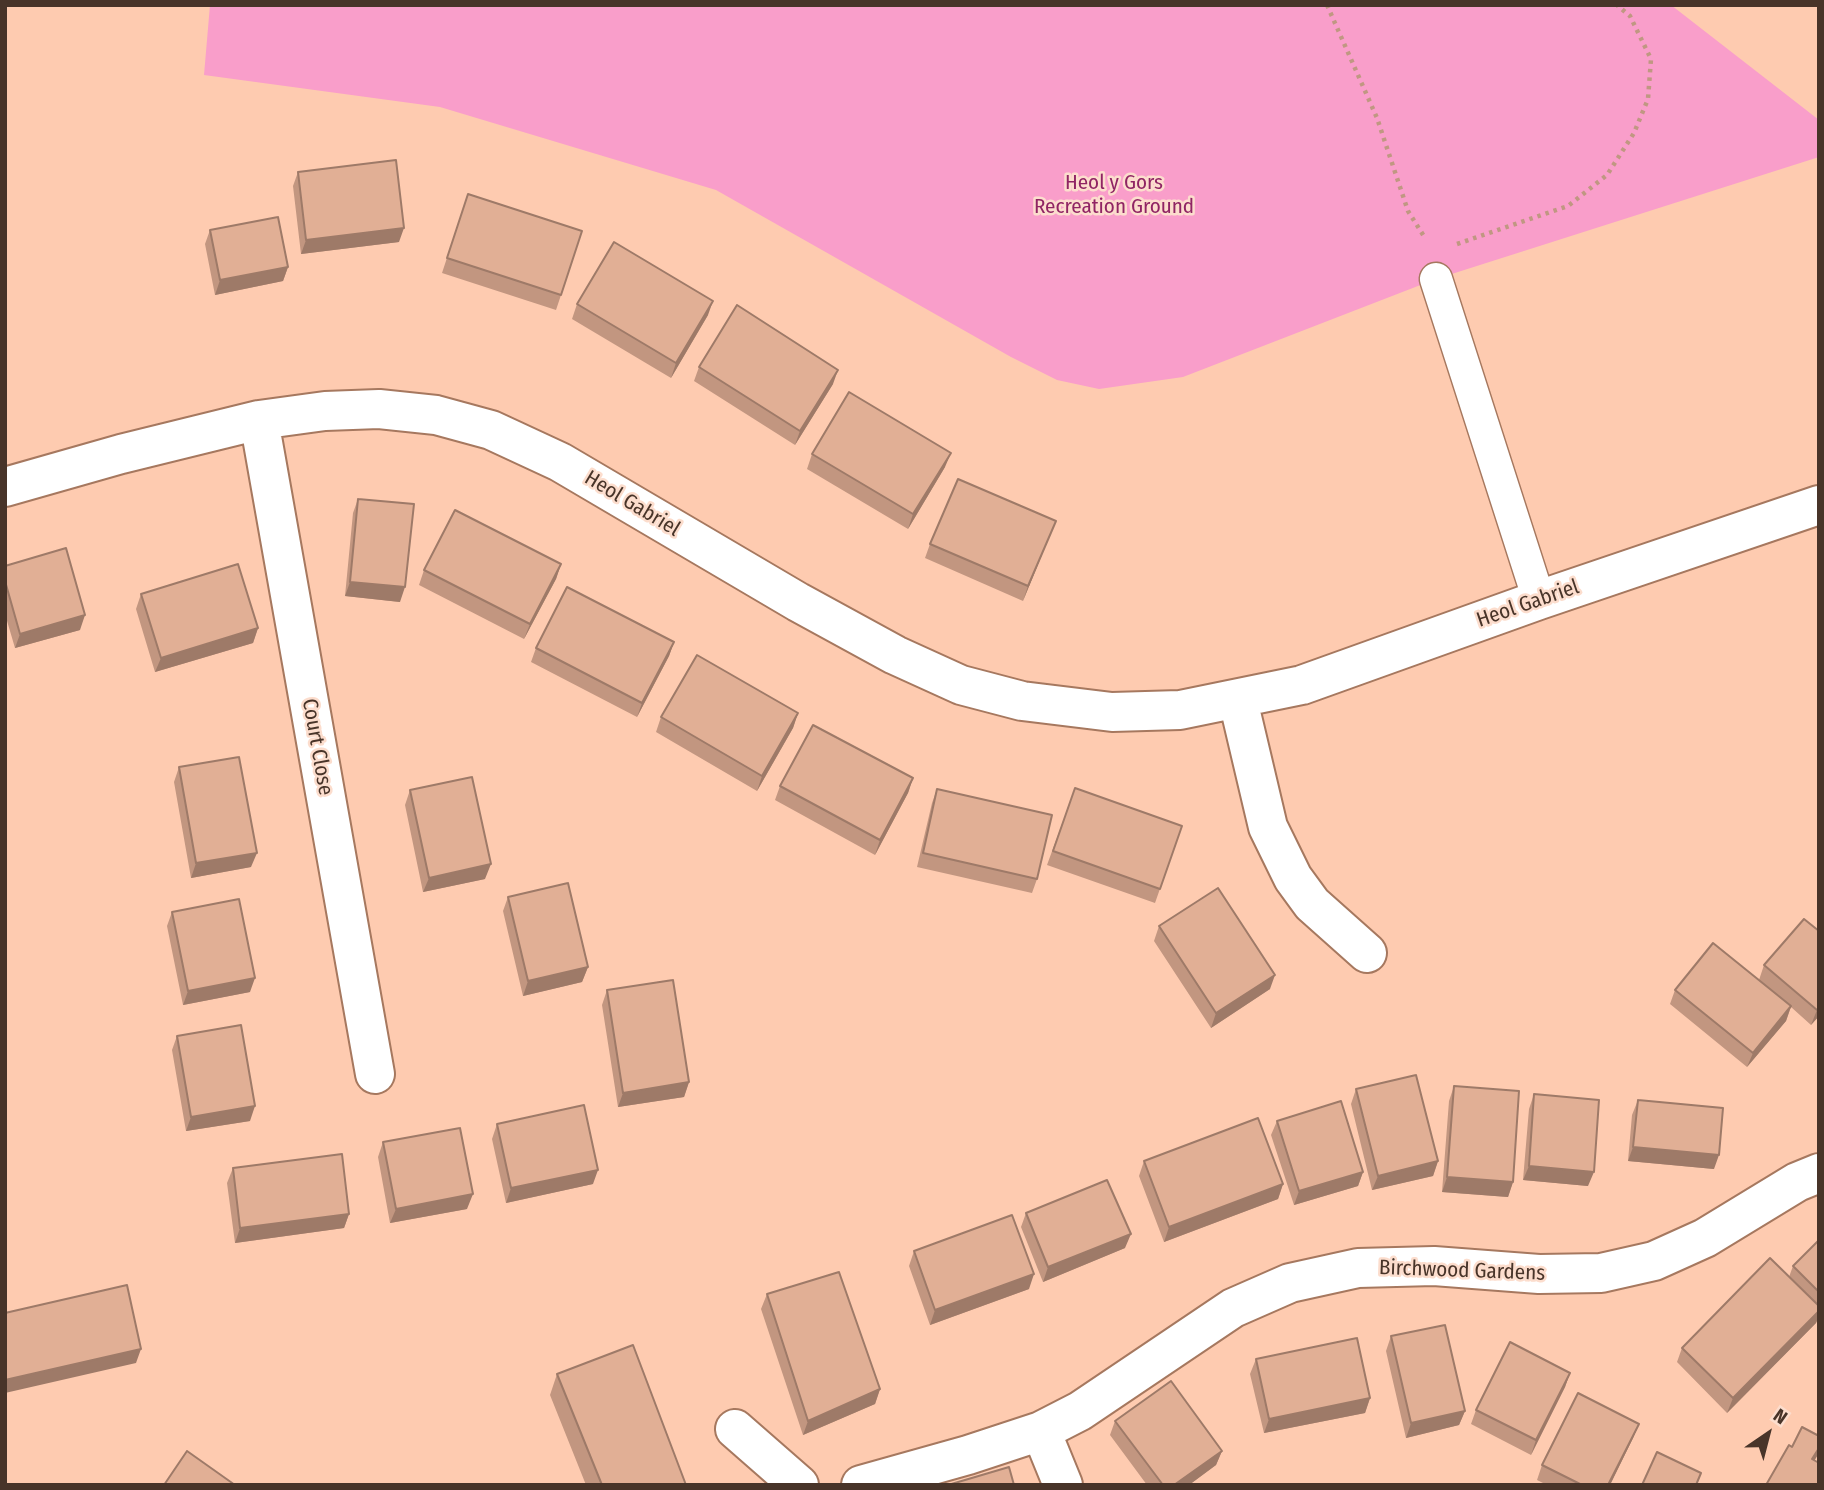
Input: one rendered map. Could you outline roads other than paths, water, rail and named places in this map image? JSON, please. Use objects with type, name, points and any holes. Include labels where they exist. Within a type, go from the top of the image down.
[{"type":"street","name":"Heol Gabriel","points":[[5,487],[121,454],[259,420],[325,411],[379,409],[436,415],[491,430],[560,462],[798,602],[895,655],[961,685],[1022,701],[1112,712],[1180,710],[1302,685],[1539,600],[1819,505]]},
{"type":"street","name":"Court Close","points":[[259,420],[376,1074]]},
{"type":"street","points":[[1238,700],[1269,827],[1293,878],[1312,904],[1367,953]]},
{"type":"street","name":"Birchwood Gardens","points":[[861,1485],[1041,1431],[1080,1411],[1233,1308],[1290,1283],[1358,1268],[1434,1266],[1539,1274],[1601,1273],[1654,1261],[1705,1238],[1797,1182],[1819,1173]]},
{"type":"street","points":[[735,1429],[799,1485]]},
{"type":"street","points":[[1041,1431],[1063,1485]]},
{"type":"lane","points":[[1434,265],[1539,600]]},
{"type":"park label","name":"Heol y Gors Recreation Ground","points":[[1114,195]]}]
